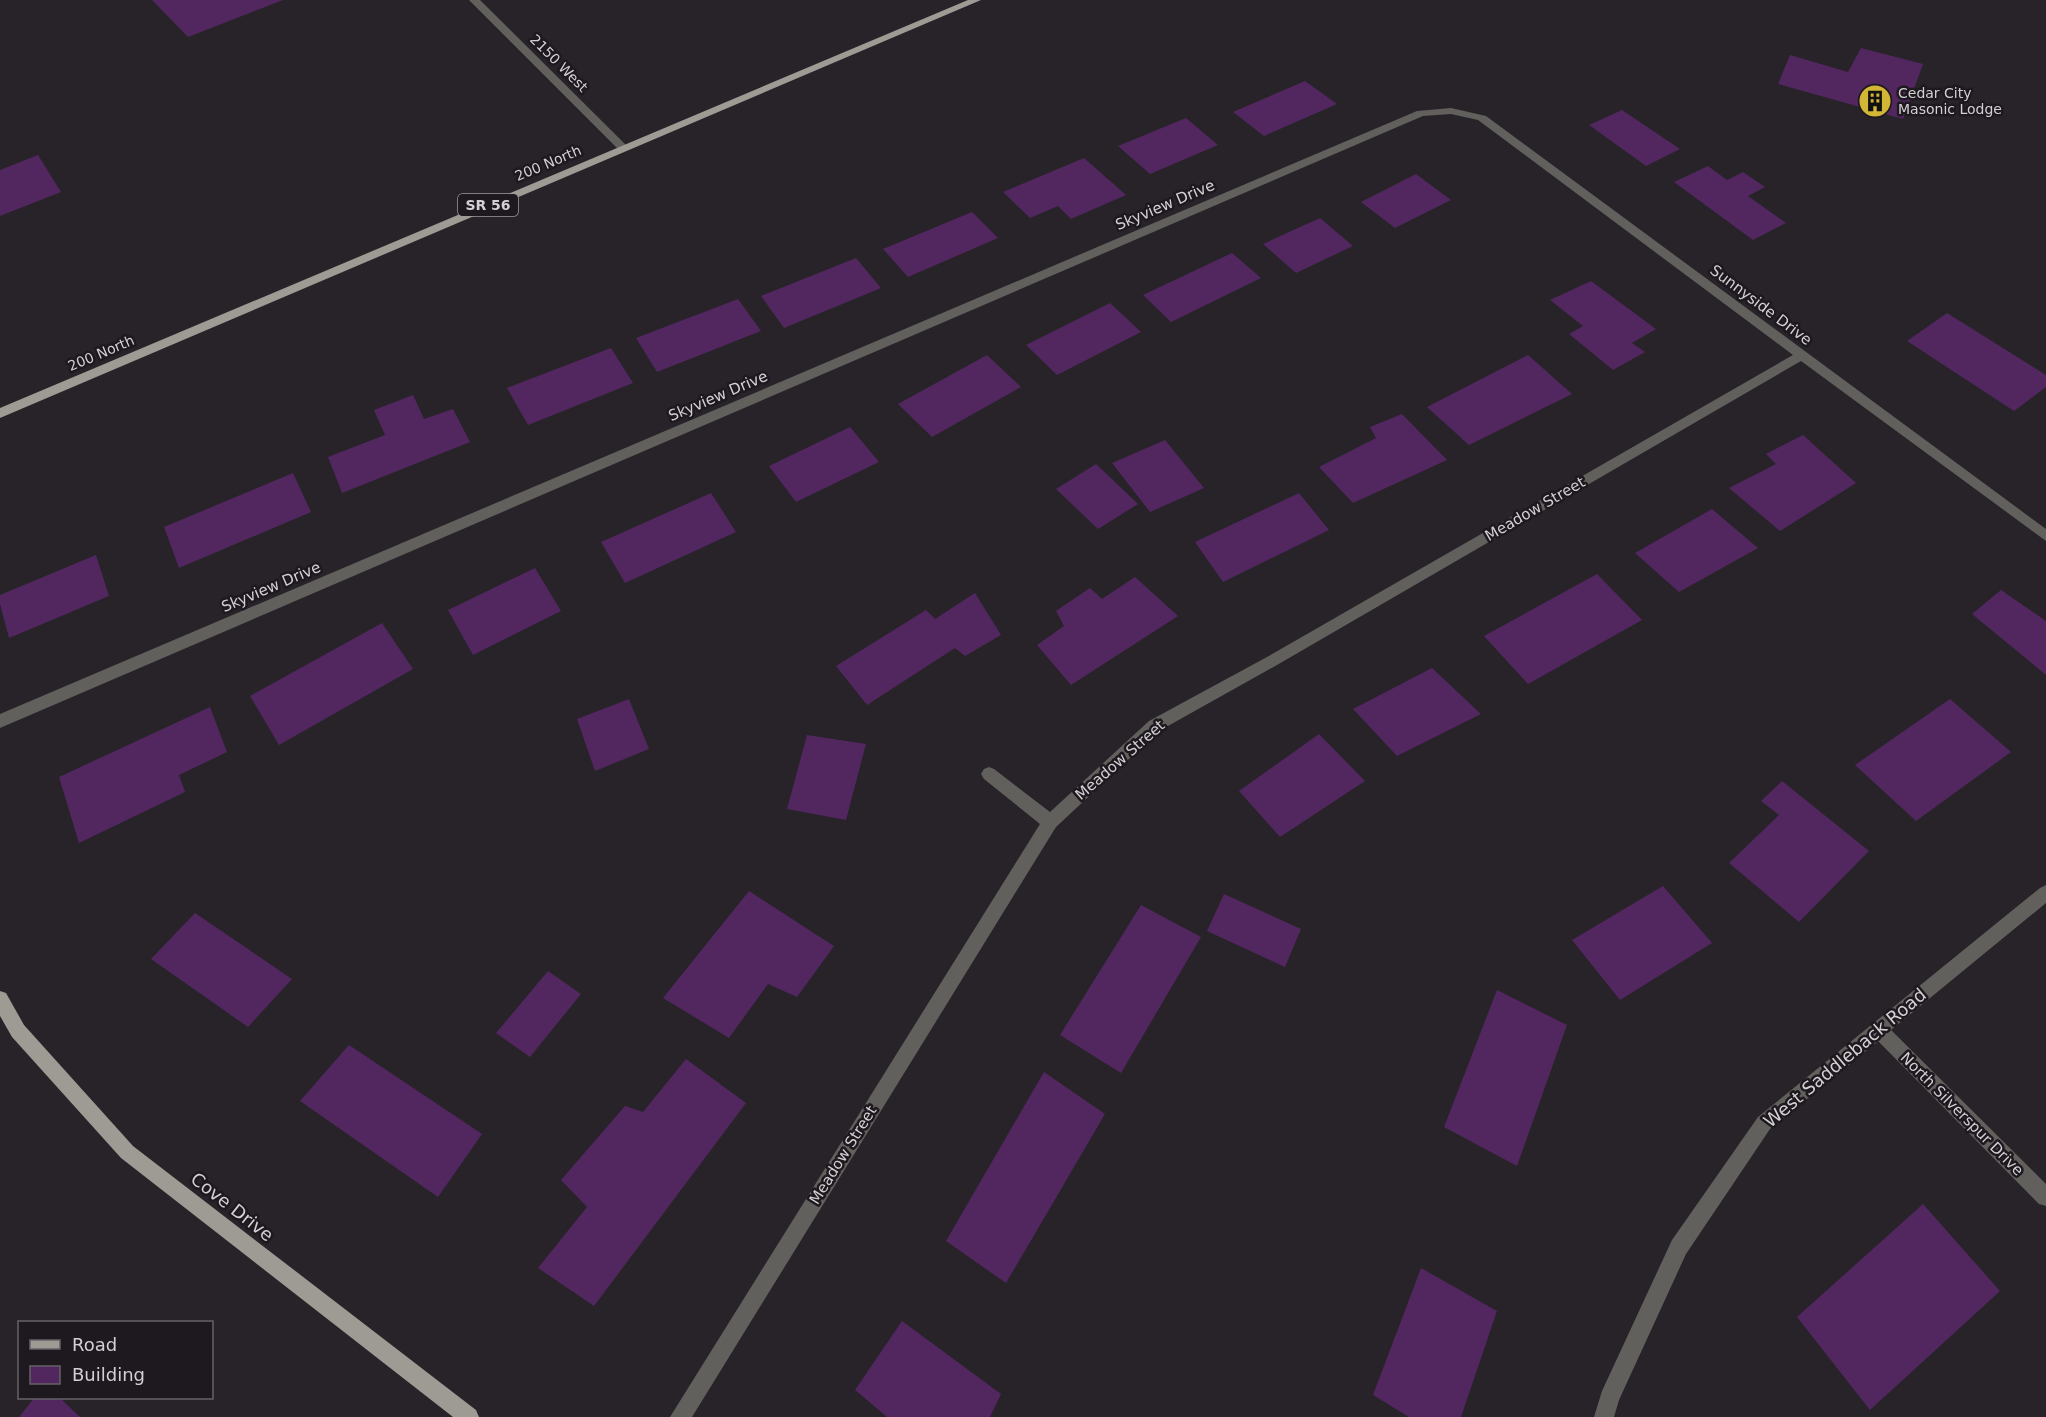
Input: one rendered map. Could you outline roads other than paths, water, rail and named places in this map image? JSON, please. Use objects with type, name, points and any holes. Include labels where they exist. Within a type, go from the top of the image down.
[{"type":"main road","name":"200 North","points":[[0,412],[976,0]]},
{"type":"main road","name":"Cove Drive","points":[[0,999],[18,1031],[127,1152],[469,1417]]},
{"type":"street","name":"2150 West","points":[[474,0],[623,148]]},
{"type":"street","name":"Sunnyside Drive","points":[[1451,111],[1482,118],[2046,536]]},
{"type":"street","name":"Skyview Drive","points":[[0,721],[1421,113],[1451,111]]},
{"type":"street","name":"Meadow Street","points":[[680,1417],[1050,822],[1154,726],[1272,661],[1802,355]]},
{"type":"street","points":[[988,774],[1050,822]]},
{"type":"street","name":"West Saddleback Road","points":[[1604,1417],[1609,1398],[1679,1247],[1764,1123],[2046,893]]},
{"type":"street","name":"North Silverspur Drive","points":[[1879,1030],[2046,1197]]},
{"type":"place","name":"Cedar City Masonic Lodge","points":[[1875,101]]}]
